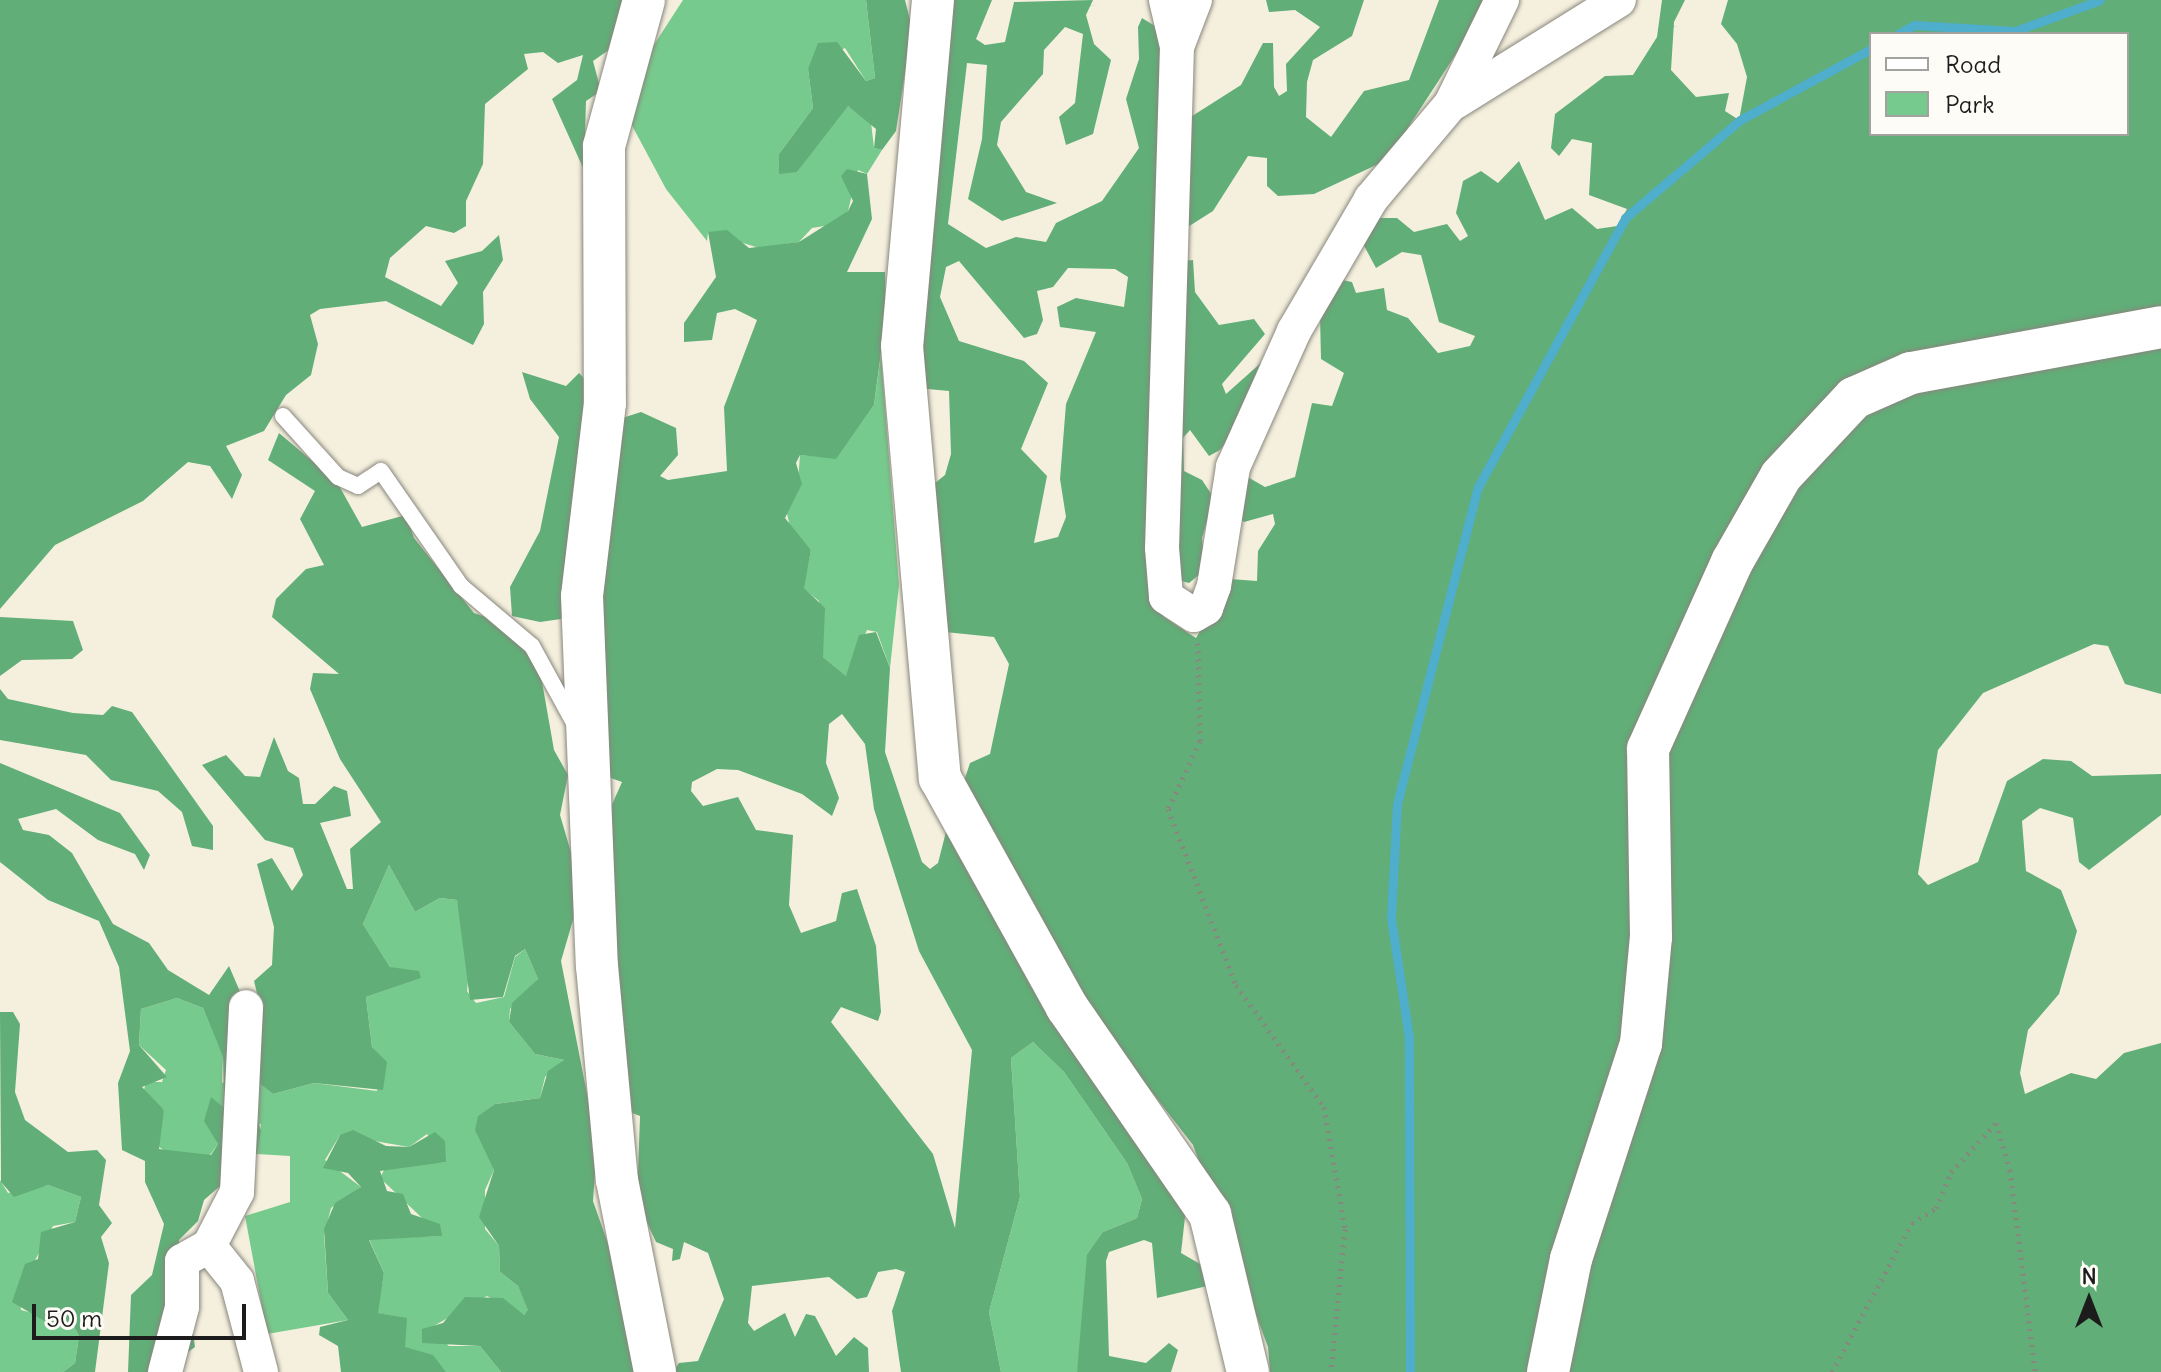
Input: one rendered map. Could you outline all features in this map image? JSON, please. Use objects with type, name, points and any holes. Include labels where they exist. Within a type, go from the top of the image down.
[{"type":"street","points":[[644,0],[604,146],[605,403],[582,596],[588,760],[617,1180],[655,1372]]},
{"type":"street","points":[[1166,0],[1177,47],[1162,548],[1166,597],[1194,615],[1206,608],[1214,586],[1233,467],[1294,331],[1371,199],[1451,104],[1502,0]]},
{"type":"street","points":[[1177,47],[1195,0]]},
{"type":"street","points":[[1451,104],[1619,0]]},
{"type":"street","points":[[935,2],[902,346],[940,778],[1067,1007],[1210,1214],[1248,1372]]},
{"type":"street","points":[[1548,1372],[1571,1259],[1641,1044],[1651,937],[1648,749],[1732,562],[1781,476],[1854,398],[1911,373],[2161,327]]},
{"type":"street","points":[[165,1372],[182,1307],[182,1261],[209,1246],[228,1213],[241,1167],[246,1007]]},
{"type":"street","points":[[209,1246],[237,1281],[261,1372]]},
{"type":"lane","points":[[283,416],[338,477],[358,486],[381,471],[461,586],[532,646],[557,681],[588,760]]},
{"type":"path","points":[[1194,615],[1200,741],[1168,809],[1236,985],[1324,1107],[1345,1229],[1331,1372]]},
{"type":"path","points":[[1832,1372],[1912,1223],[1936,1208],[1951,1172],[1996,1123],[2010,1170],[2035,1372]]},
{"type":"green space","points":[[0,0],[629,0],[613,47],[593,61],[601,91],[586,101],[584,170],[552,99],[577,80],[583,55],[558,63],[543,52],[524,54],[528,69],[485,104],[483,164],[466,201],[466,226],[454,233],[426,226],[390,258],[385,277],[441,306],[458,283],[445,261],[482,251],[499,235],[503,260],[483,292],[484,324],[473,345],[386,301],[320,309],[310,315],[318,344],[311,375],[286,395],[264,431],[226,446],[242,475],[232,499],[210,466],[188,462],[143,501],[55,545],[0,609]]},
{"type":"green space","points":[[683,0],[866,0],[875,78],[866,81],[845,48],[808,69],[813,108],[779,154],[797,172],[840,111],[848,106],[871,122],[874,148],[882,150],[867,174],[858,170],[848,211],[831,225],[812,228],[799,242],[759,248],[708,232],[707,241],[666,189],[628,118],[646,57]]},
{"type":"green space","points":[[866,0],[905,0],[912,28],[896,131],[882,150],[874,148],[876,129],[848,106],[797,172],[779,174],[779,154],[813,108],[808,69],[818,43],[837,42],[866,81],[875,78]]},
{"type":"green space","points":[[952,0],[992,0],[976,39],[985,45],[1005,42],[1014,2],[1093,0],[1086,15],[1094,44],[1111,60],[1093,134],[1066,145],[1059,117],[1075,103],[1083,34],[1065,27],[1044,50],[1043,74],[1001,122],[997,145],[1026,192],[1057,203],[1002,221],[968,199],[982,139],[987,65],[967,63],[948,224],[986,248],[1016,237],[1046,242],[1056,223],[1102,201],[1139,148],[1126,99],[1139,59],[1138,27],[1142,18],[1160,29],[1180,261],[1193,260],[1195,292],[1219,325],[1254,319],[1265,334],[1222,384],[1226,394],[1273,352],[1241,422],[1220,450],[1209,456],[1190,430],[1183,438],[1184,471],[1202,480],[1214,498],[1202,538],[1205,570],[1189,583],[1178,580],[1157,540],[1146,558],[1164,617],[1196,638],[1230,579],[1257,581],[1258,551],[1275,524],[1273,514],[1244,522],[1236,515],[1246,476],[1265,487],[1295,477],[1312,403],[1332,406],[1344,373],[1321,359],[1320,317],[1342,280],[1352,282],[1356,293],[1384,288],[1387,310],[1408,318],[1438,353],[1470,346],[1475,336],[1439,322],[1421,255],[1402,252],[1376,268],[1362,242],[1376,218],[1397,218],[1414,232],[1447,224],[1460,241],[1468,236],[1456,213],[1463,181],[1481,171],[1498,183],[1519,161],[1545,220],[1572,208],[1597,229],[1617,226],[1627,209],[1589,195],[1592,143],[1572,139],[1559,156],[1551,148],[1555,114],[1605,76],[1633,75],[1657,37],[1662,0],[1685,0],[1674,22],[1671,70],[1696,97],[1729,93],[1725,111],[1739,120],[1747,77],[1737,44],[1721,24],[1728,0],[2161,0],[2161,694],[2125,684],[2108,646],[2094,644],[1983,693],[1938,750],[1918,874],[1928,885],[1978,862],[2007,781],[2043,759],[2071,761],[2092,776],[2161,774],[2161,815],[2089,870],[2079,862],[2073,818],[2040,808],[2022,821],[2026,871],[2061,890],[2077,931],[2059,994],[2028,1030],[2020,1073],[2025,1094],[2071,1073],[2096,1079],[2124,1053],[2161,1043],[2161,1372],[1270,1372],[1268,1347],[1193,1145],[1108,1036],[963,784],[970,763],[990,754],[1009,664],[994,637],[945,632],[930,487],[945,475],[951,454],[949,391],[917,388]],"holes":[[[959,261],[1024,338],[1037,334],[1043,320],[1037,291],[1053,287],[1068,268],[1115,269],[1128,277],[1124,307],[1076,298],[1057,307],[1060,327],[1096,332],[1066,404],[1060,479],[1066,517],[1058,537],[1034,543],[1047,476],[1021,449],[1048,383],[1024,361],[959,341],[940,297],[946,267]]]},
{"type":"green space","points":[[1266,0],[1364,0],[1352,36],[1313,60],[1307,82],[1306,117],[1331,137],[1364,91],[1409,80],[1439,0],[1491,0],[1387,160],[1314,194],[1278,196],[1267,186],[1267,158],[1248,156],[1213,211],[1183,230],[1189,118],[1241,85],[1263,43],[1273,43],[1274,87],[1279,96],[1287,91],[1286,64],[1320,27],[1295,10],[1269,12]]},
{"type":"green space","points":[[847,169],[867,174],[872,219],[847,272],[885,272],[886,315],[874,405],[836,459],[800,455],[796,463],[802,484],[785,518],[811,550],[804,588],[825,608],[823,657],[846,676],[859,635],[876,632],[890,668],[885,752],[922,862],[930,869],[938,863],[947,828],[1186,1208],[1181,1253],[1207,1268],[1207,1286],[1157,1298],[1152,1243],[1144,1240],[1109,1252],[1106,1261],[1109,1356],[1146,1363],[1169,1343],[1178,1350],[1171,1372],[1077,1372],[1087,1255],[1103,1232],[1137,1218],[1142,1199],[1127,1163],[1064,1072],[1033,1042],[1011,1058],[1020,1197],[989,1312],[1001,1372],[901,1372],[892,1311],[905,1272],[896,1269],[878,1272],[867,1297],[857,1299],[829,1277],[752,1286],[748,1323],[754,1331],[785,1313],[795,1337],[806,1314],[815,1316],[836,1356],[854,1337],[868,1348],[869,1372],[673,1372],[679,1363],[698,1361],[724,1299],[708,1253],[684,1242],[680,1259],[672,1261],[673,1249],[656,1242],[637,1201],[640,1116],[622,1109],[606,818],[622,782],[605,776],[593,650],[613,421],[641,412],[676,428],[678,455],[660,476],[668,480],[727,471],[724,407],[757,320],[735,309],[717,313],[712,340],[684,342],[684,323],[716,277],[708,232],[727,230],[749,248],[799,242],[848,211],[853,201],[841,176]],"holes":[[[842,714],[865,744],[874,809],[919,951],[972,1050],[955,1228],[933,1154],[831,1022],[841,1007],[878,1021],[881,1012],[876,946],[857,889],[842,893],[836,921],[801,933],[789,905],[793,835],[756,830],[738,797],[703,806],[691,791],[692,782],[717,769],[738,770],[802,794],[832,816],[839,798],[826,763],[829,724]]]},
{"type":"green space","points":[[881,355],[899,585],[890,668],[877,632],[867,630],[847,677],[823,657],[819,601],[803,588],[811,550],[790,527],[786,509],[797,494],[800,455],[836,458],[874,405]]},
{"type":"green space","points":[[522,372],[566,386],[579,373],[586,380],[570,608],[561,619],[540,622],[512,616],[510,587],[540,531],[559,437],[530,399]]},
{"type":"green space","points":[[279,433],[337,482],[362,527],[406,515],[414,538],[474,613],[492,619],[538,659],[554,750],[568,775],[560,815],[573,859],[575,913],[561,961],[597,1145],[593,1201],[653,1372],[501,1372],[480,1346],[422,1343],[422,1329],[443,1323],[465,1297],[503,1298],[524,1315],[528,1310],[518,1286],[500,1272],[499,1246],[479,1217],[494,1170],[475,1130],[478,1116],[495,1104],[540,1098],[548,1071],[564,1060],[535,1054],[509,1022],[512,1003],[538,979],[525,949],[515,956],[503,997],[470,1000],[457,900],[440,898],[415,912],[389,865],[363,924],[390,967],[419,971],[421,978],[366,997],[372,1047],[387,1062],[383,1090],[314,1083],[273,1094],[251,1076],[224,1091],[223,1057],[203,1008],[177,998],[141,1009],[139,1045],[167,1077],[142,1087],[164,1110],[159,1149],[211,1155],[218,1144],[204,1121],[211,1097],[229,1112],[257,1118],[261,1131],[257,1154],[204,1200],[198,1221],[179,1240],[178,1331],[193,1334],[195,1347],[160,1372],[128,1372],[131,1295],[152,1275],[164,1224],[145,1182],[145,1161],[122,1150],[118,1083],[130,1051],[119,967],[99,921],[48,900],[0,862],[0,763],[120,813],[150,855],[144,870],[135,854],[98,840],[56,809],[18,819],[23,830],[49,835],[72,853],[113,924],[149,943],[168,970],[209,995],[229,966],[241,994],[229,1008],[262,1014],[254,981],[272,965],[274,927],[257,864],[272,858],[292,891],[303,875],[293,848],[265,840],[202,765],[226,755],[245,776],[260,777],[274,737],[288,771],[299,778],[303,804],[315,804],[334,786],[347,791],[351,816],[320,823],[347,889],[353,889],[350,849],[381,822],[340,759],[310,689],[313,673],[339,674],[272,617],[276,599],[306,569],[324,565],[300,519],[315,491],[268,460]]},
{"type":"green space","points":[[0,617],[73,621],[83,650],[72,659],[22,660],[0,676]]},
{"type":"green space","points":[[0,689],[8,699],[73,713],[103,715],[112,706],[132,712],[213,826],[213,850],[192,846],[182,812],[158,791],[111,780],[86,755],[0,740]]},
{"type":"green space","points":[[389,865],[415,912],[440,898],[457,900],[470,962],[467,991],[476,1003],[504,997],[515,957],[525,949],[538,979],[510,1009],[509,1022],[535,1054],[564,1060],[545,1077],[540,1098],[495,1104],[479,1116],[494,1170],[485,1190],[485,1229],[499,1246],[500,1272],[518,1286],[529,1310],[524,1315],[487,1296],[430,1328],[449,1346],[480,1346],[501,1372],[446,1372],[405,1347],[399,1317],[377,1313],[384,1273],[369,1239],[441,1236],[380,1178],[386,1166],[446,1162],[427,1134],[409,1147],[340,1135],[325,1160],[361,1187],[331,1208],[324,1235],[328,1293],[348,1320],[267,1334],[245,1216],[290,1202],[290,1156],[257,1154],[261,1124],[212,1132],[218,1144],[210,1155],[172,1155],[154,1144],[164,1110],[143,1094],[146,1082],[162,1082],[166,1070],[139,1045],[141,1009],[177,998],[203,1008],[223,1056],[222,1083],[247,1071],[273,1094],[314,1083],[377,1091],[381,1057],[372,1047],[366,997],[420,978],[390,967],[363,924]]},
{"type":"green space","points":[[0,1012],[13,1012],[20,1024],[15,1092],[25,1120],[68,1152],[97,1150],[106,1160],[99,1205],[112,1223],[101,1237],[109,1263],[95,1372],[63,1372],[75,1363],[79,1336],[72,1323],[51,1325],[12,1302],[25,1264],[38,1259],[41,1232],[75,1222],[81,1197],[48,1185],[14,1197],[1,1182]]},
{"type":"green space","points":[[1033,1042],[1064,1072],[1127,1163],[1142,1199],[1137,1218],[1103,1232],[1077,1372],[1001,1372],[989,1312],[1020,1197],[1011,1058]]},
{"type":"green space","points":[[353,1130],[386,1146],[409,1147],[435,1132],[445,1141],[446,1162],[380,1171],[387,1191],[403,1194],[411,1214],[440,1224],[442,1236],[369,1240],[384,1273],[378,1313],[407,1318],[405,1347],[433,1355],[446,1372],[341,1372],[338,1346],[319,1335],[320,1327],[348,1320],[328,1293],[324,1229],[335,1203],[361,1187],[348,1173],[323,1168],[340,1135]]},
{"type":"green space","points":[[0,1180],[8,1193],[48,1185],[81,1197],[75,1222],[53,1226],[19,1291],[21,1310],[72,1323],[79,1336],[75,1363],[63,1372],[0,1372]]},
{"type":"waterway","points":[[1902,32],[1914,25],[2015,31],[2100,0]]},
{"type":"waterway","points":[[1410,1372],[1409,1038],[1391,918],[1397,804],[1478,487],[1625,218],[1740,120],[1869,50]]}]
